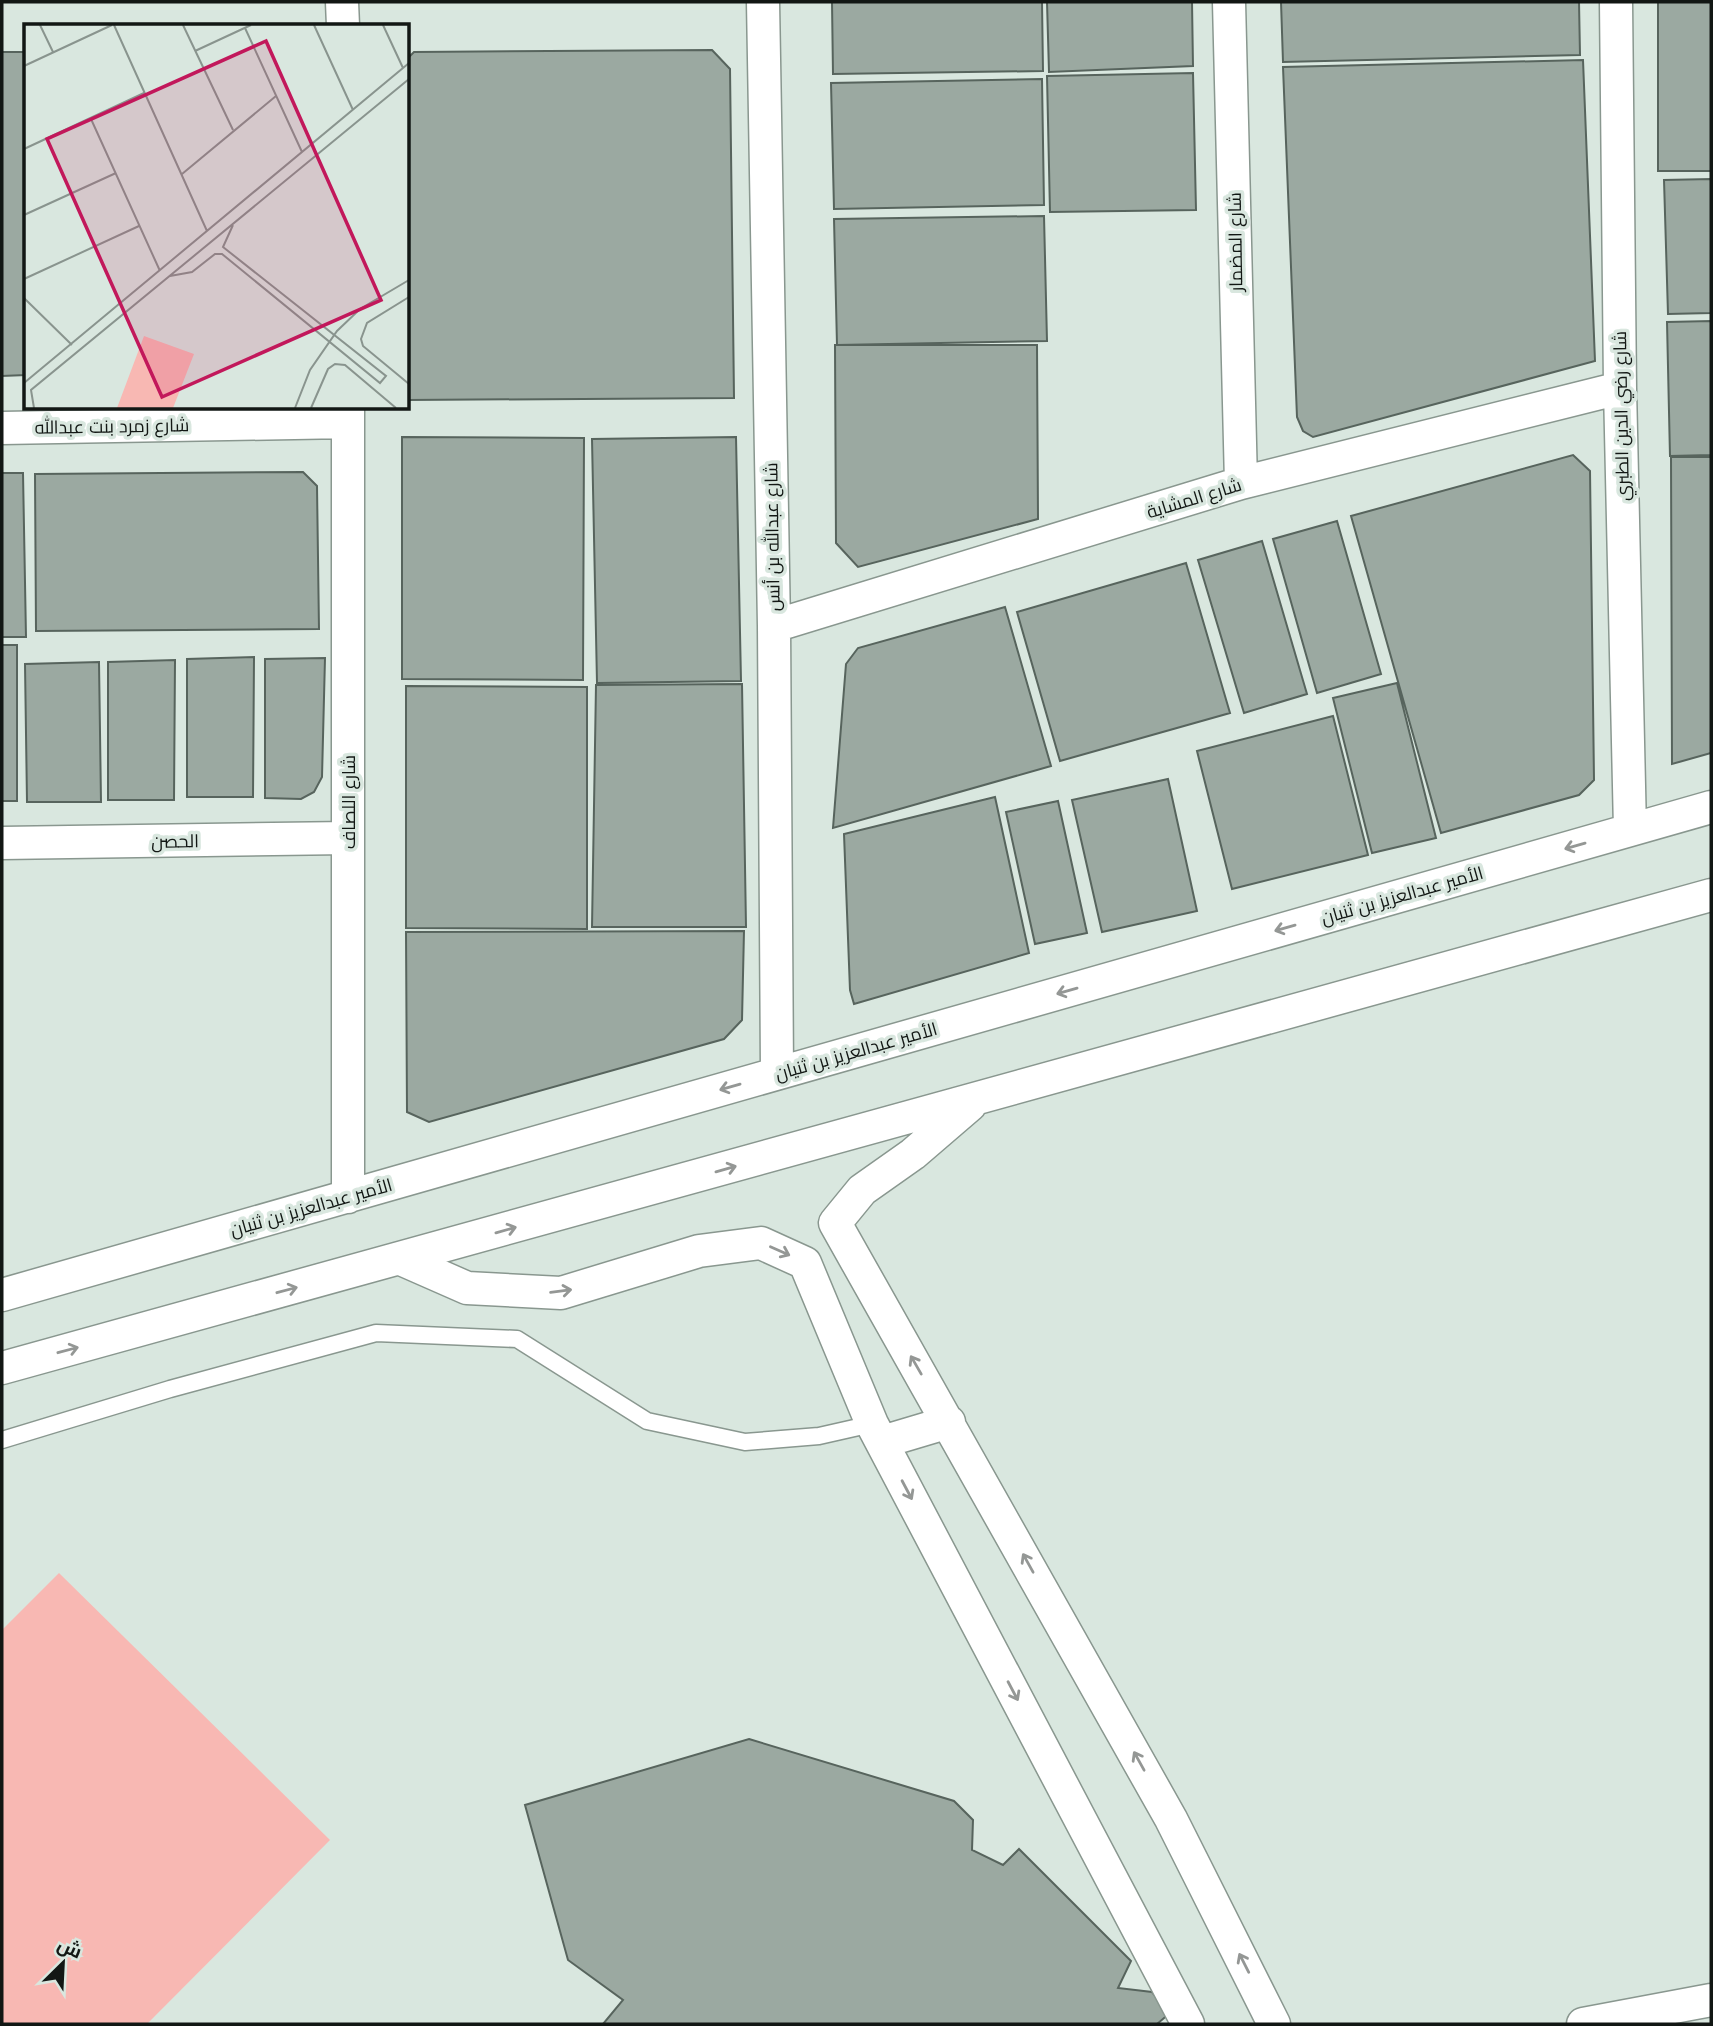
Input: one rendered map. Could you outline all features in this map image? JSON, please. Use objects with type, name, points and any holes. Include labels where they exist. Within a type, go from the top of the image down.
[{"type":"street","points":[[342,2],[343,24]]},
{"type":"street","name":"شارع عبدالله بن أنس","points":[[763,2],[774,626],[777,1073]]},
{"type":"street","name":"شارع المضمار","points":[[1229,2],[1241,483]]},
{"type":"street","name":"شارع رضي الدين الطبري","points":[[1616,2],[1620,388],[1630,830]]},
{"type":"street","name":"شارع المشاية","points":[[774,626],[1241,483],[1620,388]]},
{"type":"street","name":"شارع زمرد بنت عبدالله","points":[[2,428],[348,415]]},
{"type":"street","name":"شارع اللصاف","points":[[348,415],[348,1196]]},
{"type":"street","name":"الأمير عبدالعزيز بن ثنيان","points":[[2,1295],[1711,807]]},
{"type":"street","name":"الحصن","points":[[2,844],[348,838]]},
{"type":"street","points":[[2,1368],[1711,895]]},
{"type":"street","points":[[978,1098],[913,1154],[862,1190],[835,1223],[1171,1819],[1274,2024]]},
{"type":"street","points":[[401,1259],[467,1288],[561,1293],[699,1251],[761,1243],[805,1263],[877,1433],[1188,2024]]},
{"type":"street","points":[[877,1433],[948,1422]]},
{"type":"street","points":[[1583,2024],[1711,2000]]},
{"type":"lane","points":[[2,1440],[170,1389],[376,1333],[517,1339],[647,1421],[745,1442],[877,1433]]},
{"type":"shaded area","points":[[59,1573],[330,1840],[147,2024],[2,2024],[2,1630]]},
{"type":"building","points":[[832,2],[1042,2],[1043,71],[833,74]]},
{"type":"building","points":[[1047,2],[1192,2],[1193,66],[1049,72]]},
{"type":"building","points":[[1281,2],[1579,2],[1580,55],[1283,62]]},
{"type":"building","points":[[1658,2],[1711,2],[1711,171],[1658,171]]},
{"type":"building","points":[[712,50],[730,69],[734,398],[410,400],[410,56],[414,52]]},
{"type":"building","points":[[2,52],[24,52],[24,375],[2,376]]},
{"type":"building","points":[[1583,60],[1595,361],[1313,437],[1303,431],[1297,417],[1283,67]]},
{"type":"building","points":[[1193,73],[1196,210],[1050,212],[1047,76]]},
{"type":"building","points":[[1042,79],[1044,205],[834,209],[831,83]]},
{"type":"building","points":[[1711,179],[1711,313],[1668,314],[1664,180]]},
{"type":"building","points":[[1044,216],[1047,341],[837,345],[834,219]]},
{"type":"building","points":[[1711,321],[1711,455],[1670,456],[1667,322]]},
{"type":"building","points":[[835,345],[1037,345],[1038,519],[858,567],[836,543]]},
{"type":"building","points":[[402,437],[584,438],[583,680],[402,679]]},
{"type":"building","points":[[736,437],[741,681],[597,683],[592,439]]},
{"type":"building","points":[[1573,455],[1590,471],[1594,780],[1579,795],[1441,833],[1351,516]]},
{"type":"building","points":[[1671,457],[1711,457],[1711,753],[1672,764]]},
{"type":"building","points":[[303,472],[317,486],[319,629],[36,631],[35,474]]},
{"type":"building","points":[[2,473],[23,473],[26,637],[2,637]]},
{"type":"building","points":[[1337,521],[1381,674],[1317,693],[1273,539]]},
{"type":"building","points":[[1262,541],[1307,694],[1244,713],[1198,560]]},
{"type":"building","points":[[1186,563],[1230,713],[1060,761],[1017,612]]},
{"type":"building","points":[[1005,607],[1051,766],[833,828],[846,664],[858,648]]},
{"type":"building","points":[[2,645],[17,645],[17,801],[2,801]]},
{"type":"building","points":[[254,657],[253,797],[187,797],[187,659]]},
{"type":"building","points":[[325,658],[322,777],[314,792],[301,799],[265,798],[265,659]]},
{"type":"building","points":[[175,660],[174,800],[108,800],[108,662]]},
{"type":"building","points":[[99,662],[101,802],[27,802],[25,664]]},
{"type":"building","points":[[1397,683],[1436,838],[1372,853],[1333,698]]},
{"type":"building","points":[[742,684],[746,927],[592,927],[596,685]]},
{"type":"building","points":[[406,686],[587,687],[587,929],[406,928]]},
{"type":"building","points":[[1333,716],[1368,855],[1232,889],[1197,751]]},
{"type":"building","points":[[1168,779],[1197,911],[1102,932],[1072,800]]},
{"type":"building","points":[[995,797],[1029,953],[854,1004],[850,990],[844,834]]},
{"type":"building","points":[[1058,801],[1087,933],[1035,944],[1006,812]]},
{"type":"building","points":[[744,931],[742,1020],[724,1039],[429,1122],[407,1112],[406,932]]},
{"type":"building","points":[[749,1739],[954,1801],[973,1820],[972,1850],[1003,1865],[1019,1849],[1131,1961],[1118,1988],[1152,1992],[1170,2013],[1157,2024],[603,2024],[623,2000],[568,1960],[525,1805]]}]
